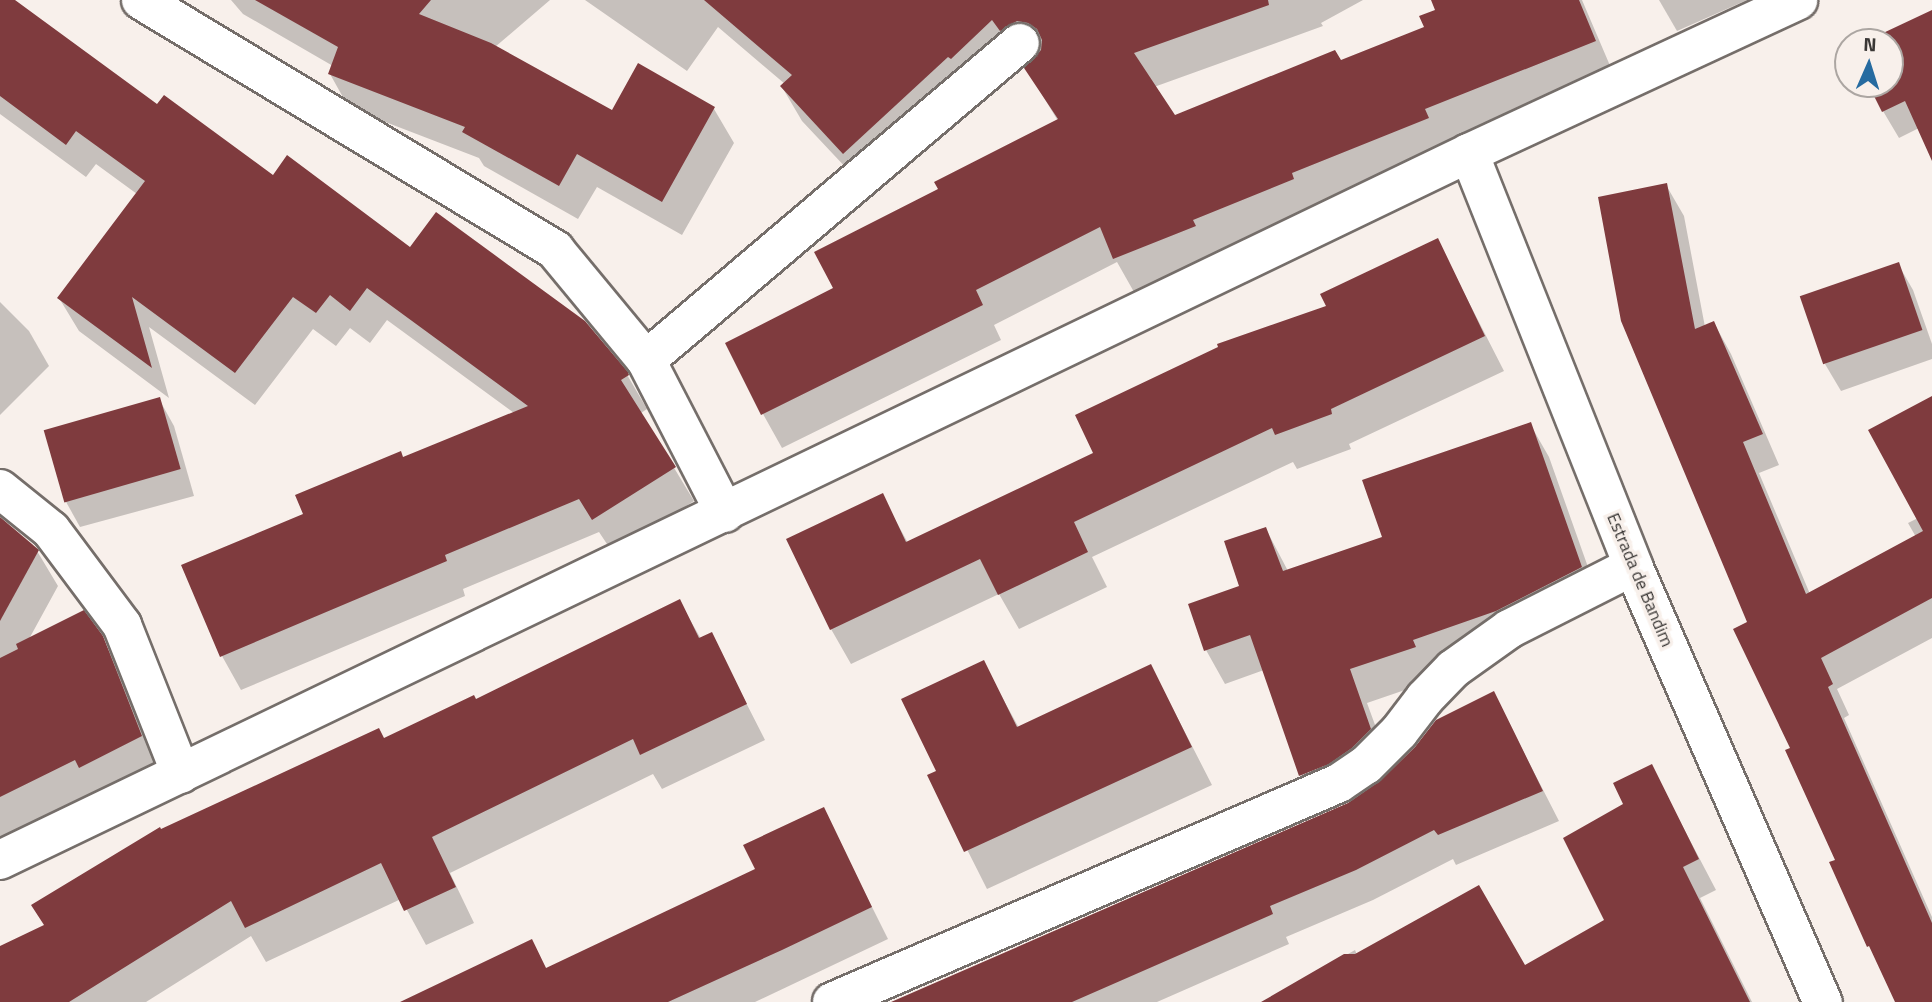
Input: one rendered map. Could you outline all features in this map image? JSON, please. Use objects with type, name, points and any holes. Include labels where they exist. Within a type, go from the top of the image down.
[{"type":"street","points":[[141,0],[179,10],[555,250],[646,360],[725,513]]},
{"type":"street","points":[[0,860],[1469,153],[1798,0]]},
{"type":"street","points":[[646,360],[1020,43]]},
{"type":"street","name":"Estrada de Bandim","points":[[1469,153],[1633,566],[1822,1002]]},
{"type":"street","points":[[0,489],[51,530],[122,625],[181,774]]},
{"type":"street","points":[[832,1002],[1339,783],[1366,765],[1399,732],[1425,698],[1453,669],[1509,629],[1633,566]]},
{"type":"building","points":[[0,0],[15,0],[157,104],[164,95],[273,175],[287,155],[410,247],[436,212],[585,321],[628,372],[629,375],[621,380],[676,467],[592,520],[579,499],[445,555],[447,561],[220,657],[181,565],[303,514],[295,495],[401,451],[403,457],[528,406],[367,288],[350,311],[330,295],[316,313],[293,297],[235,373],[132,297],[152,368],[57,298],[145,181],[76,131],[66,145],[0,96]]},
{"type":"building","points":[[255,0],[431,0],[419,14],[491,43],[612,110],[638,63],[715,107],[662,202],[577,154],[559,186],[462,132],[465,127],[328,74],[338,47]]},
{"type":"building","points":[[704,0],[1268,0],[1269,5],[1134,53],[1175,115],[1335,50],[1341,60],[1424,27],[1419,16],[1435,10],[1431,0],[1579,0],[1596,41],[1425,109],[1429,118],[1292,173],[1294,179],[1193,220],[1196,226],[1113,259],[1100,227],[976,290],[983,305],[761,415],[725,343],[833,288],[814,252],[938,189],[934,182],[1058,119],[1024,68],[1041,50],[1042,40],[1037,29],[1028,23],[1017,21],[1000,31],[992,20],[843,154],[780,86],[792,75]]},
{"type":"building","points":[[1932,10],[1932,161],[1905,101],[1882,112],[1875,98],[1904,98],[1904,28],[1894,28]]},
{"type":"building","points":[[1667,183],[1695,329],[1714,321],[1763,434],[1743,442],[1806,594],[1923,531],[1868,430],[1932,396],[1932,598],[1821,658],[1833,684],[1828,687],[1932,923],[1932,1002],[1895,1002],[1869,946],[1867,947],[1829,862],[1835,860],[1785,750],[1790,748],[1733,629],[1747,622],[1621,321],[1598,197]]},
{"type":"building","points":[[1438,238],[1485,336],[1331,409],[1332,414],[1275,435],[1272,428],[1074,522],[1088,552],[998,595],[980,559],[830,630],[786,539],[883,493],[906,542],[1093,453],[1075,415],[1218,347],[1217,344],[1326,306],[1320,294]]},
{"type":"building","points":[[1899,262],[1922,330],[1823,364],[1800,296]]},
{"type":"building","points":[[160,397],[181,469],[64,502],[44,430]]},
{"type":"building","points":[[1531,422],[1582,567],[1496,611],[1413,640],[1416,647],[1350,669],[1371,729],[1352,748],[1329,764],[1299,776],[1250,635],[1204,651],[1188,604],[1239,586],[1224,541],[1266,527],[1283,571],[1382,537],[1362,480]]},
{"type":"building","points":[[0,517],[39,550],[0,621]]},
{"type":"building","points":[[680,599],[699,638],[712,632],[747,704],[640,755],[633,739],[432,837],[456,887],[404,911],[381,863],[245,928],[231,901],[69,1002],[0,1002],[0,946],[44,925],[31,905],[160,827],[161,829],[379,728],[384,738],[474,695],[476,699]]},
{"type":"building","points":[[84,610],[103,636],[142,736],[79,768],[75,760],[0,797],[0,658],[18,649],[16,644]]},
{"type":"building","points":[[984,660],[1017,727],[1151,664],[1192,747],[964,852],[927,775],[936,771],[901,699]]},
{"type":"building","points":[[1494,691],[1543,791],[1438,835],[1434,830],[1356,870],[1270,906],[1273,914],[1072,1002],[891,1002],[1348,803],[1381,780],[1415,747],[1436,720]]},
{"type":"building","points":[[1652,764],[1699,859],[1683,867],[1750,1002],[1261,1002],[1344,954],[1355,954],[1479,885],[1525,965],[1604,920],[1563,838],[1623,804],[1613,783]]},
{"type":"building","points":[[824,807],[872,907],[782,950],[668,1002],[400,1002],[532,939],[546,968],[755,869],[743,845]]}]
